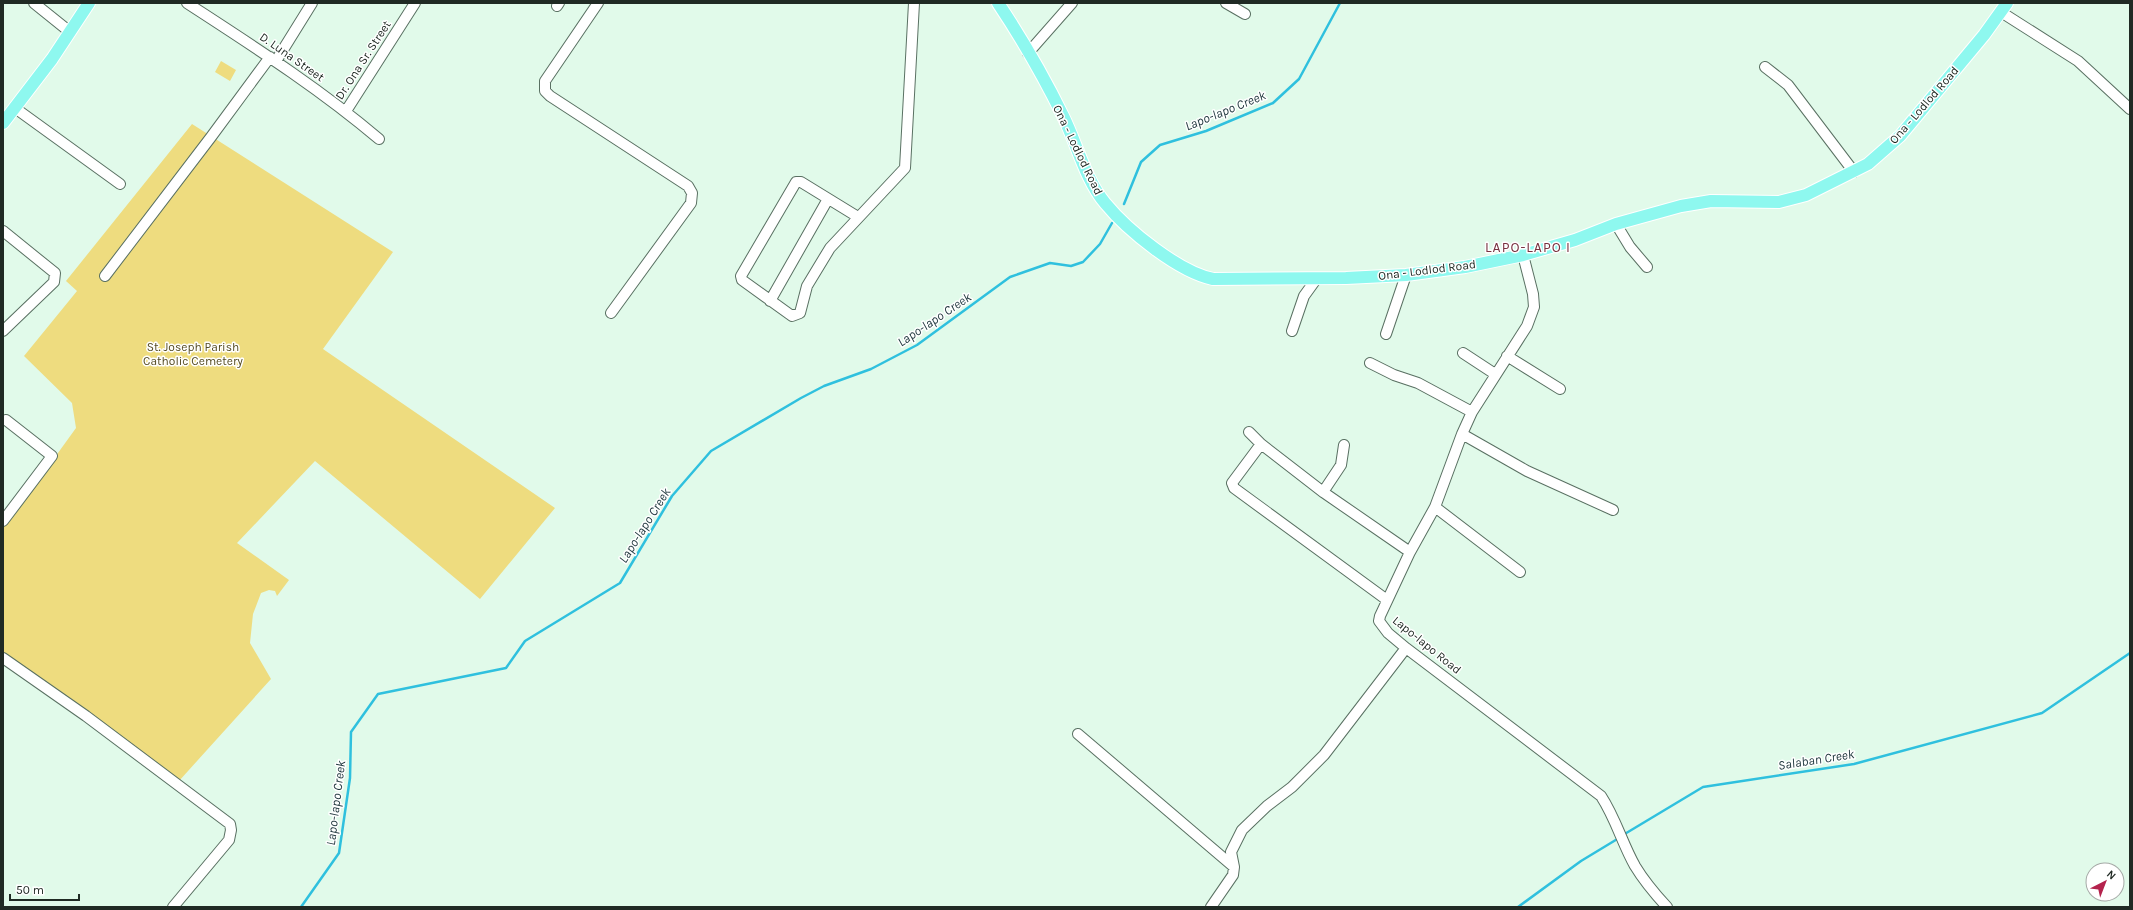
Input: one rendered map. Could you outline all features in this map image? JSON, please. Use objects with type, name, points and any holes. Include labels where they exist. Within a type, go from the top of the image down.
[{"type":"main road","points":[[3,123],[52,59],[89,3]]},
{"type":"main road","name":"Ona - Lodlod Road","points":[[998,3],[1022,39],[1028,53],[1063,116],[1090,177],[1105,204],[1133,230],[1172,262],[1186,270],[1203,277],[1213,279],[1406,275],[1465,267],[1523,255],[1575,240],[1616,224],[1681,206],[1711,201],[1779,202],[1806,195],[1854,172],[1877,156],[1900,136],[2004,7]]},
{"type":"street","points":[[34,3],[70,32]]},
{"type":"street","points":[[105,276],[273,59],[312,3]]},
{"type":"street","name":"Dr. Ona Sr. Street","points":[[346,111],[415,3]]},
{"type":"street","points":[[598,3],[545,81],[546,91],[550,96],[688,186],[692,193],[691,203],[611,312]]},
{"type":"street","points":[[858,217],[801,182],[798,181],[794,183],[741,276],[742,280],[770,302],[792,316],[800,313],[807,286],[830,248],[905,168],[914,3]]},
{"type":"street","points":[[1028,53],[1072,3]]},
{"type":"street","points":[[1226,3],[1245,14]]},
{"type":"street","name":"D. Luna Street","points":[[194,5],[346,111],[379,138]]},
{"type":"street","points":[[2004,7],[2078,61],[2130,109]]},
{"type":"street","points":[[1765,67],[1788,85],[1854,172]]},
{"type":"street","points":[[15,108],[120,184]]},
{"type":"street","points":[[770,302],[828,199]]},
{"type":"street","points":[[1616,224],[1630,247],[1647,266]]},
{"type":"street","points":[[3,231],[55,273],[56,276],[54,282],[3,331]]},
{"type":"street","name":"Lapo-lapo Road","points":[[1523,255],[1533,294],[1534,307],[1527,326],[1472,412],[1462,434],[1435,508],[1410,552],[1402,574],[1387,600],[1379,621],[1388,633],[1406,648],[1589,785],[1601,796],[1613,814],[1634,865],[1651,889],[1667,907]]},
{"type":"street","points":[[1386,334],[1406,275]]},
{"type":"street","points":[[1292,331],[1304,296],[1317,278]]},
{"type":"street","points":[[1463,354],[1495,374]]},
{"type":"street","points":[[1507,356],[1560,389]]},
{"type":"street","points":[[1370,363],[1394,375],[1418,383],[1472,412]]},
{"type":"street","points":[[3,520],[52,456],[6,420]]},
{"type":"street","points":[[1249,432],[1261,444],[1324,492],[1410,552]]},
{"type":"street","points":[[1462,434],[1527,471],[1613,510]]},
{"type":"street","points":[[1261,444],[1235,477],[1232,483],[1234,488],[1387,600]]},
{"type":"street","points":[[1324,492],[1341,465],[1344,445]]},
{"type":"street","points":[[1435,508],[1520,572]]},
{"type":"street","points":[[1211,907],[1233,875],[1234,867],[1231,852],[1242,830],[1267,806],[1292,787],[1324,755],[1406,648]]},
{"type":"street","points":[[3,658],[86,716],[230,824],[231,830],[229,840],[173,907]]},
{"type":"street","points":[[1078,734],[1234,867]]},
{"type":"green space","points":[[221,61],[236,70],[230,81],[215,72]]},
{"type":"green space","name":"St. Joseph Parish Catholic Cemetery","points":[[192,124],[393,252],[323,349],[555,508],[480,599],[315,461],[237,543],[289,580],[277,596],[275,591],[269,590],[261,593],[253,614],[250,643],[271,679],[179,781],[3,653],[3,523],[11,518],[76,428],[72,403],[24,356],[77,291],[66,281]]},
{"type":"waterway","name":"Lapo-lapo Creek","points":[[1124,204],[1141,162],[1160,145],[1206,131],[1273,103],[1299,79],[1340,3]]},
{"type":"waterway","name":"Lapo-lapo Creek","points":[[301,907],[339,853],[350,778],[351,732],[378,694],[506,668],[525,641],[620,583],[672,496],[711,451],[824,386],[871,369],[917,345],[1010,277],[1050,263],[1071,266],[1083,262],[1100,244],[1112,223]]},
{"type":"waterway","name":"Salaban Creek","points":[[1623,835],[1703,787],[1854,764],[2042,713],[2130,653]]},
{"type":"waterway","name":"Salaban Creek","points":[[1518,907],[1581,861],[1619,838]]},
{"type":"district","name":"LAPO-LAPO I","points":[[1528,247]]}]
